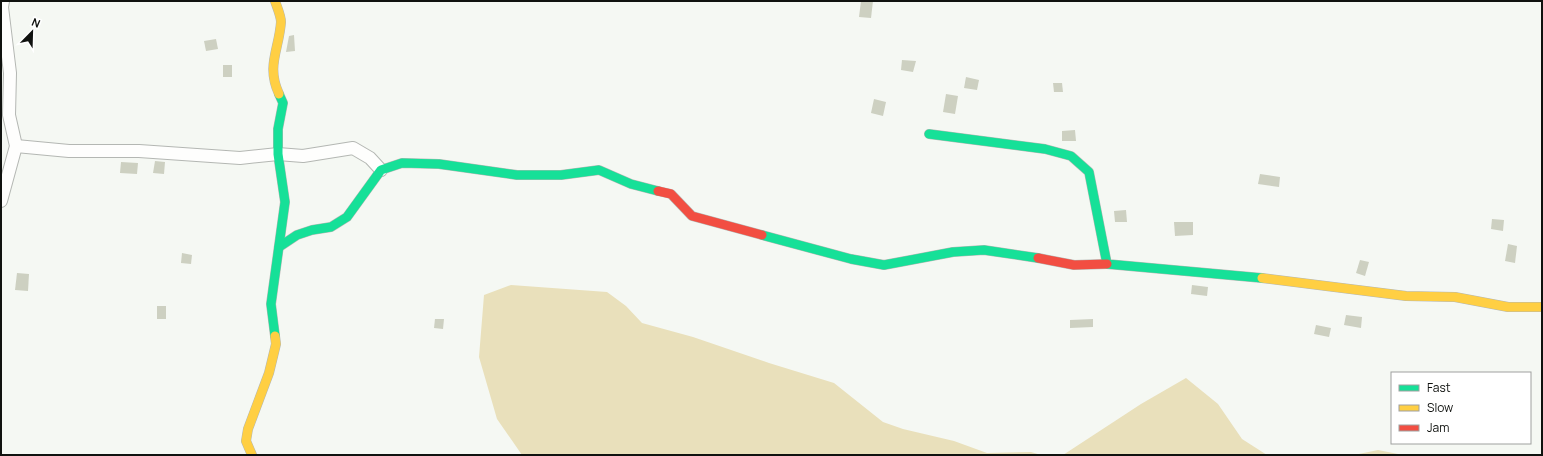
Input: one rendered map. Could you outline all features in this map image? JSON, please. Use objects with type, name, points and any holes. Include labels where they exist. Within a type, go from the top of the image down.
[{"type":"street","points":[[1,201],[16,146],[10,115],[10,73],[2,7],[3,1]]},
{"type":"street","points":[[252,455],[246,441],[248,429],[269,373],[276,344],[271,304],[285,202],[278,154],[278,129],[283,103],[273,81],[273,64],[281,21],[274,1]]},
{"type":"street","points":[[929,134],[1045,149],[1071,156],[1089,172],[1107,264]]},
{"type":"street","points":[[16,146],[69,151],[138,151],[240,158],[278,154],[303,156],[353,148],[370,158],[381,170]]},
{"type":"street","points":[[280,247],[297,235],[312,230],[331,227],[346,217],[381,170],[402,163],[439,164],[517,175],[561,175],[599,170],[631,184],[671,194],[692,216],[851,259],[884,265],[953,252],[984,250],[1029,256],[1074,265],[1107,264],[1222,273],[1406,296],[1455,297],[1508,307],[1542,307]]},
{"type":"shaded area","points":[[511,285],[607,292],[626,306],[642,323],[693,337],[834,383],[883,422],[903,429],[954,441],[987,453],[1031,452],[1041,455],[522,455],[497,419],[479,357],[484,295]]},
{"type":"shaded area","points":[[1186,378],[1218,404],[1242,439],[1267,455],[1063,455],[1141,404]]},
{"type":"shaded area","points":[[1378,450],[1403,455],[1354,455]]},
{"type":"building","points":[[861,1],[873,1],[871,18],[859,17]]},
{"type":"building","points":[[294,35],[295,51],[286,52],[289,36]]},
{"type":"building","points":[[216,39],[218,49],[206,51],[204,41]]},
{"type":"building","points":[[902,60],[916,61],[913,72],[901,70]]},
{"type":"building","points":[[223,65],[232,65],[232,77],[223,77]]},
{"type":"building","points":[[966,77],[979,80],[977,90],[964,88]]},
{"type":"building","points":[[1053,83],[1062,83],[1063,92],[1054,92]]},
{"type":"building","points":[[946,94],[958,96],[955,114],[943,112]]},
{"type":"building","points":[[874,99],[886,102],[883,116],[871,113]]},
{"type":"building","points":[[1075,130],[1076,141],[1062,141],[1062,131]]},
{"type":"building","points":[[155,161],[165,162],[164,174],[153,173]]},
{"type":"building","points":[[121,162],[138,163],[137,174],[120,173]]},
{"type":"building","points":[[1260,174],[1280,177],[1279,187],[1258,184]]},
{"type":"building","points":[[1126,210],[1127,222],[1115,222],[1114,211]]},
{"type":"building","points":[[1492,219],[1504,220],[1503,231],[1491,229]]},
{"type":"building","points":[[1174,222],[1193,222],[1193,235],[1175,236]]},
{"type":"building","points":[[1508,244],[1517,246],[1515,263],[1505,261]]},
{"type":"building","points":[[182,253],[192,255],[191,264],[181,263]]},
{"type":"building","points":[[1360,260],[1369,262],[1365,276],[1356,273]]},
{"type":"building","points":[[17,273],[29,274],[28,291],[15,290]]},
{"type":"building","points":[[1192,285],[1208,287],[1207,296],[1191,294]]},
{"type":"building","points":[[157,306],[166,306],[166,319],[157,319]]},
{"type":"building","points":[[1346,315],[1362,317],[1361,328],[1344,325]]},
{"type":"building","points":[[435,319],[444,319],[443,329],[434,328]]},
{"type":"building","points":[[1093,319],[1093,327],[1070,328],[1070,320]]},
{"type":"building","points":[[1316,325],[1331,328],[1329,337],[1314,334]]},
{"type":"traffic: fast","points":[[275,336],[271,304],[285,202],[278,154],[278,129],[283,103],[279,94]]},
{"type":"traffic: fast","points":[[929,134],[1045,149],[1071,156],[1089,172],[1107,264],[1262,278]]},
{"type":"traffic: fast","points":[[279,247],[297,235],[312,230],[331,227],[347,217],[381,170],[402,163],[439,164],[517,175],[561,175],[599,170],[631,184],[658,191]]},
{"type":"traffic: fast","points":[[762,235],[851,259],[884,265],[953,252],[984,250],[1038,258]]},
{"type":"traffic: slow","points":[[275,1],[280,14],[281,22],[273,66],[275,84],[279,94]]},
{"type":"traffic: slow","points":[[1262,278],[1406,296],[1455,297],[1508,307],[1542,307]]},
{"type":"traffic: slow","points":[[252,455],[246,441],[248,429],[269,373],[276,344],[275,336]]},
{"type":"traffic: jam","points":[[658,191],[671,194],[692,216],[762,235]]},
{"type":"traffic: jam","points":[[1038,258],[1074,265],[1107,264]]}]
